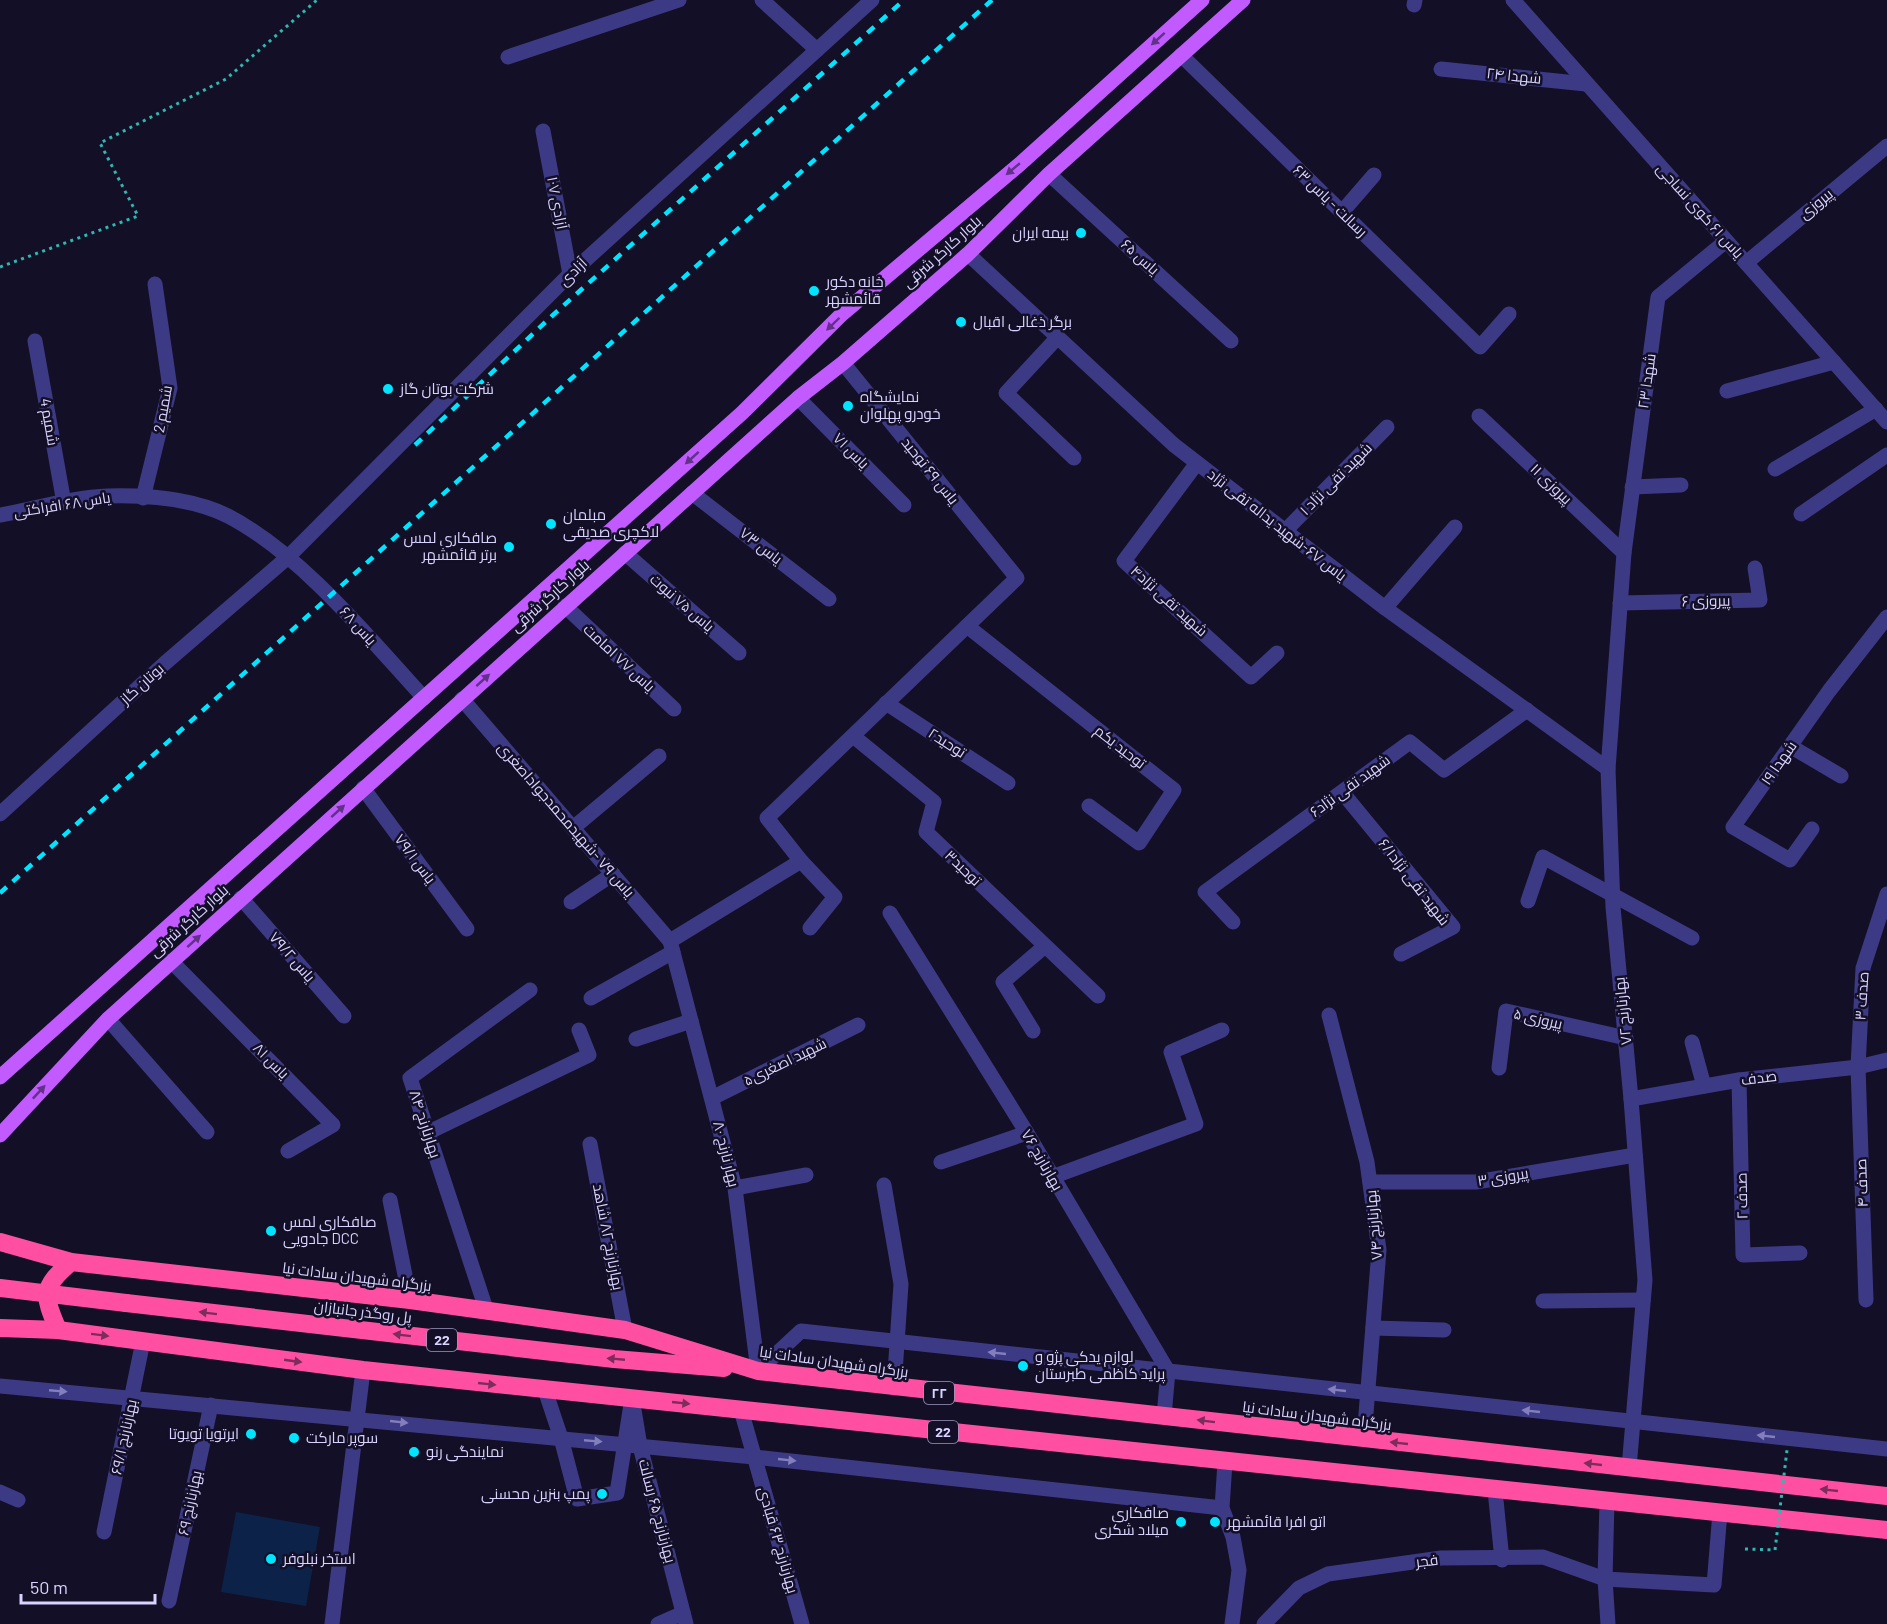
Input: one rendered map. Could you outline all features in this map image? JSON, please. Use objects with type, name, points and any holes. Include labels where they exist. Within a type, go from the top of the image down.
[{"type":"highway","name":"بزرگراه شهیدان سادات نیا","points":[[0,1242],[71,1262],[410,1300],[625,1330],[758,1371],[894,1388],[1887,1496]]},
{"type":"highway","points":[[58,1330],[49,1308],[47,1292],[51,1279],[71,1262]]},
{"type":"highway","name":"پل روگذر جانبازان","points":[[0,1288],[614,1359],[758,1371]]},
{"type":"highway","name":"22","points":[[0,1328],[58,1330],[363,1370],[545,1390],[1887,1530]]},
{"type":"main road","name":"بلوار کارگر شرقی","points":[[0,1077],[742,413],[842,314],[1020,164],[1202,0]]},
{"type":"main road","name":"بلوار کارگر شرقی","points":[[1,1134],[108,1019],[171,961],[798,398],[843,363],[968,254],[1048,174],[1243,0]]},
{"type":"street","points":[[508,57],[679,0]]},
{"type":"street","points":[[762,0],[817,50]]},
{"type":"street","name":"آزادی","points":[[287,558],[570,274],[872,0]]},
{"type":"street","name":"یاس ۶۱ کوی نساجی","points":[[1513,0],[1887,422]]},
{"type":"street","name":"رسالت - یاس ۶۳","points":[[1181,55],[1480,347],[1509,314]]},
{"type":"street","name":"شهدا ۲۴","points":[[1441,69],[1587,84]]},
{"type":"street","name":"آزادی ۱۰۷","points":[[543,131],[570,274]]},
{"type":"street","name":"پیروزی","points":[[1746,263],[1887,146]]},
{"type":"street","name":"یاس ۶۵","points":[[1048,174],[1232,341]]},
{"type":"street","points":[[1342,212],[1374,176]]},
{"type":"street","name":"شهدا ۲۳","points":[[1624,553],[1658,297],[1726,241]]},
{"type":"street","name":"یاس ۶۷-شهید یداله تقی نژاد","points":[[968,254],[1057,338],[1197,463],[1385,608],[1608,769]]},
{"type":"street","name":"شمیم 2","points":[[143,498],[170,388],[155,284]]},
{"type":"street","points":[[1057,338],[1006,393],[1074,459]]},
{"type":"street","name":"شمیم 4","points":[[34,340],[64,503]]},
{"type":"street","points":[[1727,391],[1834,362]]},
{"type":"street","name":"یاس ۶۹ توحید","points":[[843,363],[1017,579],[967,626]]},
{"type":"street","name":"یاس ۷۱","points":[[798,398],[904,505]]},
{"type":"street","points":[[1775,469],[1876,409]]},
{"type":"street","name":"پیروزی ۱۱","points":[[1479,416],[1624,553]]},
{"type":"street","name":"شهید تقی نژاد ۱","points":[[1285,531],[1387,427]]},
{"type":"street","points":[[1801,514],[1887,455]]},
{"type":"street","name":"شهید تقی نژاد۴","points":[[1197,463],[1124,561],[1251,676],[1277,653]]},
{"type":"street","points":[[1632,487],[1681,485]]},
{"type":"street","name":"یاس ۷۳","points":[[692,493],[829,599]]},
{"type":"street","name":"یاس ۶۸ افراکتی","points":[[0,514],[106,496],[176,499],[227,516],[287,558]]},
{"type":"street","points":[[1385,608],[1455,527]]},
{"type":"street","name":"یاس ۷۵ نبوت","points":[[625,553],[739,653]]},
{"type":"street","name":"بهارنارنج ۷۲","points":[[1624,553],[1608,769],[1612,893],[1632,1099],[1645,1280],[1629,1468]]},
{"type":"street","name":"یاس ۶۸","points":[[287,558],[330,596],[424,698]]},
{"type":"street","name":"بوتان گاز","points":[[0,814],[165,664],[287,558]]},
{"type":"street","name":"پیروزی ۶","points":[[1620,603],[1760,600],[1755,568]]},
{"type":"street","name":"یاس ۷۷ امامت","points":[[565,606],[674,709]]},
{"type":"street","name":"شهدا ۱۹","points":[[1812,830],[1790,860],[1733,827],[1790,746],[1887,617]]},
{"type":"street","points":[[810,928],[836,897],[801,861],[767,818],[967,626]]},
{"type":"street","name":"توحید یکم","points":[[967,626],[1174,790],[1139,843],[1089,806]]},
{"type":"street","name":"یاس ۷۹ -شهیدمحمدجواداصغری","points":[[462,699],[613,874],[671,946]]},
{"type":"street","name":"توحید۲","points":[[886,704],[1008,783]]},
{"type":"street","name":"شهید تقی نژاد۶","points":[[1233,922],[1205,892],[1410,742],[1444,770],[1527,710]]},
{"type":"street","name":"توحید۳","points":[[853,736],[934,802],[926,832],[1098,996]]},
{"type":"street","points":[[1790,746],[1840,776]]},
{"type":"street","points":[[573,828],[659,756]]},
{"type":"street","name":"یاس ۷۹/۱","points":[[363,789],[467,929]]},
{"type":"street","name":"شهید تقی نژاد۶/۱","points":[[1342,792],[1453,927],[1401,954]]},
{"type":"street","points":[[1528,901],[1543,856],[1692,938]]},
{"type":"street","points":[[591,998],[801,861]]},
{"type":"street","points":[[571,902],[613,874]]},
{"type":"street","name":"صدف ۳","points":[[1858,1067],[1863,968],[1887,894]]},
{"type":"street","name":"یاس ۷۹/۲","points":[[241,898],[344,1016]]},
{"type":"street","name":"بهارنارنج ۷۶","points":[[890,913],[1027,1133],[1168,1371]]},
{"type":"street","name":"بهار نارنج ۸۰","points":[[671,946],[735,1188],[758,1371]]},
{"type":"street","points":[[1033,1031],[1003,982],[1045,946]]},
{"type":"street","name":"یاس ۸۱","points":[[171,961],[333,1125],[288,1151]]},
{"type":"street","name":"بهارنارنج ۸۴","points":[[487,1312],[410,1078],[530,990]]},
{"type":"street","name":"پیروزی ۵","points":[[1498,1068],[1506,1011],[1626,1038]]},
{"type":"street","name":"بهارنارنج ۷۴","points":[[1329,1016],[1370,1182],[1379,1250],[1364,1439]]},
{"type":"street","points":[[108,1019],[207,1132]]},
{"type":"street","points":[[636,1039],[691,1021]]},
{"type":"street","name":"شهید اصغری۵","points":[[712,1098],[858,1025]]},
{"type":"street","points":[[427,1133],[589,1055],[579,1030]]},
{"type":"street","points":[[1052,1177],[1196,1124],[1171,1052],[1222,1030]]},
{"type":"street","points":[[1692,1042],[1704,1086]]},
{"type":"street","name":"صدف","points":[[1632,1099],[1739,1080],[1858,1067],[1887,1060]]},
{"type":"street","name":"صدف ۴","points":[[1858,1067],[1866,1299]]},
{"type":"street","name":"صدف ۲","points":[[1739,1080],[1743,1255],[1800,1253]]},
{"type":"street","points":[[941,1162],[1027,1133]]},
{"type":"street","name":"بهارنارنج ۸۲ شاهد","points":[[590,1144],[625,1330]]},
{"type":"street","name":"پیروزی ۳","points":[[1370,1182],[1476,1182],[1635,1155]]},
{"type":"street","points":[[735,1188],[806,1175]]},
{"type":"street","points":[[884,1185],[901,1284],[894,1388]]},
{"type":"street","points":[[390,1200],[410,1300]]},
{"type":"street","points":[[1543,1301],[1643,1300]]},
{"type":"street","points":[[1373,1328],[1444,1330]]},
{"type":"street","points":[[758,1371],[801,1331],[1887,1449]]},
{"type":"street","name":"بهارنارنج ۶۹/۱","points":[[104,1532],[143,1341]]},
{"type":"street","points":[[333,1624],[363,1370]]},
{"type":"street","points":[[1164,1416],[1168,1371]]},
{"type":"street","points":[[0,1386],[754,1456],[1222,1508]]},
{"type":"street","points":[[545,1390],[561,1438],[577,1499],[617,1492],[632,1398]]},
{"type":"street","name":"بهارنارنج ۶۵ رسالت","points":[[632,1398],[640,1446],[685,1618]]},
{"type":"street","name":"بهارنارنج ۶۹","points":[[169,1601],[211,1405]]},
{"type":"street","name":"بهارنارنج ۶۳ قبادی","points":[[741,1410],[802,1624]]},
{"type":"street","points":[[1225,1462],[1222,1508],[1233,1537],[1239,1570],[1232,1624]]},
{"type":"street","points":[[1495,1490],[1502,1560]]},
{"type":"street","points":[[0,1492],[18,1500]]},
{"type":"street","points":[[1606,1501],[1605,1579],[1608,1624]]},
{"type":"street","name":"فجر","points":[[1264,1624],[1299,1588],[1328,1574],[1442,1558],[1502,1560],[1543,1557],[1605,1579],[1714,1585],[1720,1512]]},
{"type":"street","points":[[658,1624],[685,1618]]},
{"type":"path","points":[[0,267],[138,216],[100,143],[226,79],[317,0]]},
{"type":"path","points":[[1745,1549],[1775,1550],[1787,1450]]},
{"type":"water","name":"استخر نبلوفر","points":[[236,1512],[320,1527],[306,1606],[221,1592]]},
{"type":"railway","points":[[415,445],[553,315],[904,0]]},
{"type":"railway","points":[[0,893],[992,0]]},
{"type":"place","name":"بیمه ایران","points":[[1081,233]]},
{"type":"place","name":"خانه دکور قائمشهر","points":[[814,291]]},
{"type":"place","name":"برگر ذغالی اقبال","points":[[961,322]]},
{"type":"place","name":"شرکت بوتان گاز","points":[[388,389]]},
{"type":"place","name":"نمایشگاه خودرو پهلوان","points":[[848,406]]},
{"type":"place","name":"مبلمان لاکچری صدیقی","points":[[551,524]]},
{"type":"place","name":"صافکاری لمس برتر قائمشهر","points":[[509,547]]},
{"type":"place","name":"صافکاری لمس جادویی DCC","points":[[271,1231]]},
{"type":"place","name":"لوازم یدکی پژو و پراید کاظمی طبرستان","points":[[1023,1366]]},
{"type":"place","name":"ایرتویا تویوتا","points":[[251,1434]]},
{"type":"place","name":"سوپر مارکت","points":[[294,1438]]},
{"type":"place","name":"نمایندگی رنو","points":[[414,1452]]},
{"type":"place","name":"پمپ بنزین محسنی","points":[[602,1494]]},
{"type":"place","name":"صافکاری میلاد شکری","points":[[1181,1522]]},
{"type":"place","name":"اتو افرا قائمشهر","points":[[1215,1522]]},
{"type":"place","name":"استخر نبلوفر","points":[[271,1559]]}]
